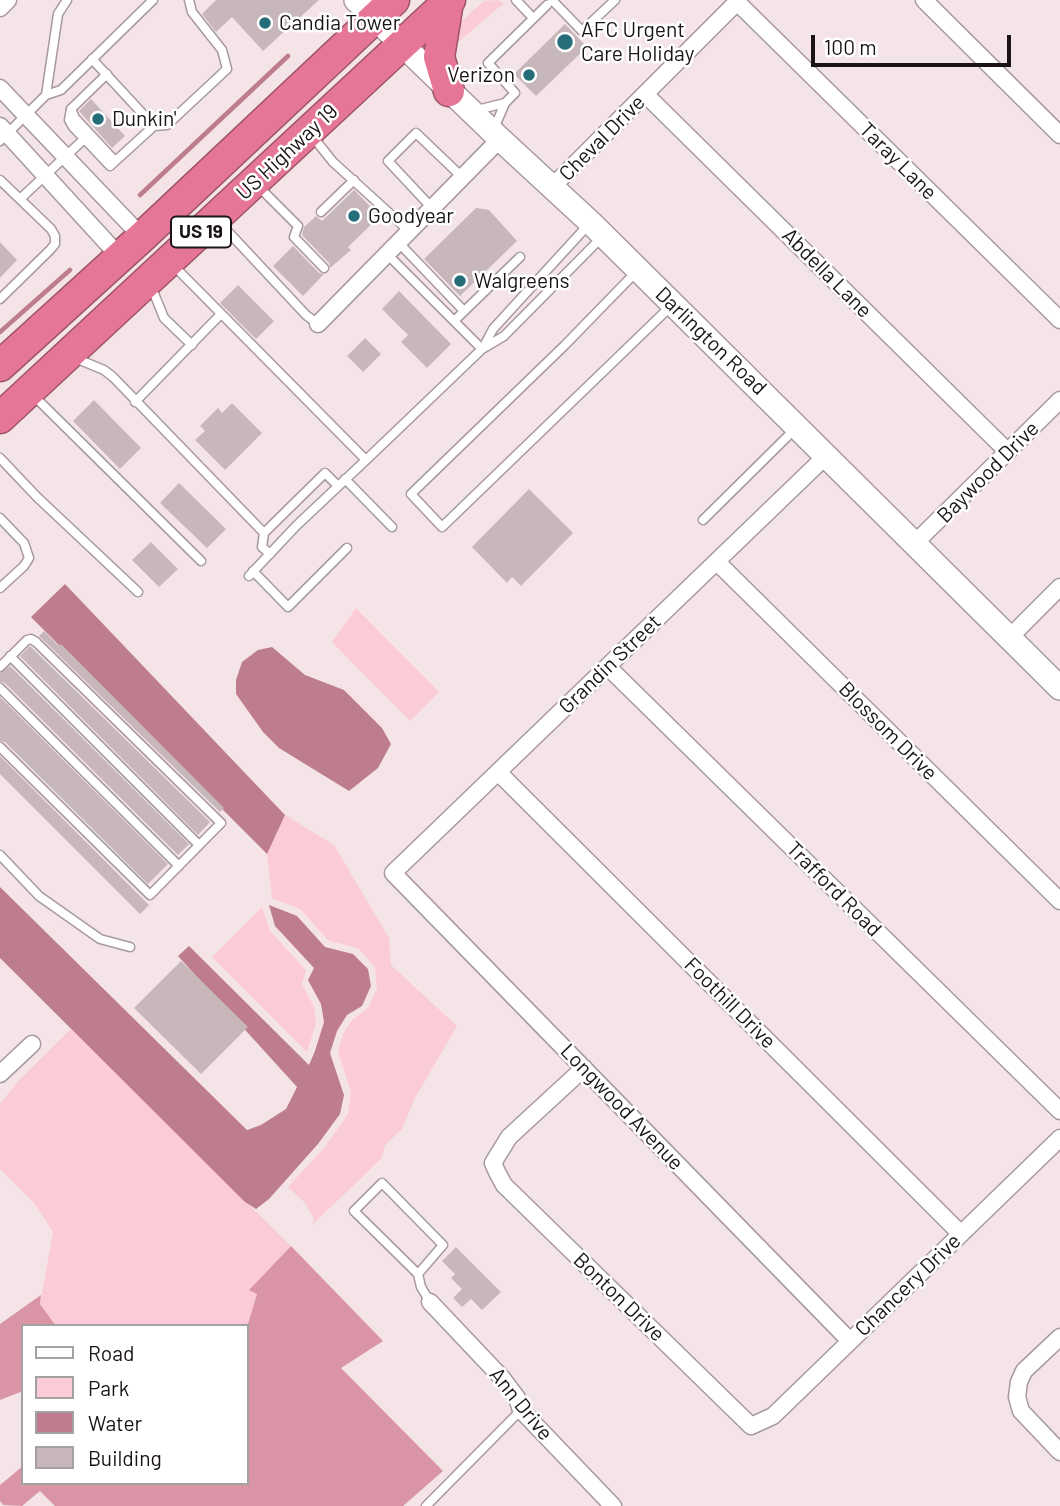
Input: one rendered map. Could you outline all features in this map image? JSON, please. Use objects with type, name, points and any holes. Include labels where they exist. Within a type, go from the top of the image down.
[{"type":"highway","name":"US Highway 19","points":[[0,418],[449,1]]},
{"type":"highway","points":[[449,1],[439,57],[449,91]]},
{"type":"highway","name":"US Highway 19","points":[[0,366],[131,246],[375,6]]},
{"type":"highway","points":[[0,418],[56,340],[121,279],[141,251],[131,246]]},
{"type":"street","points":[[0,8],[8,0]]},
{"type":"street","points":[[924,0],[1060,135]]},
{"type":"street","name":"Cheval Drive","points":[[553,186],[738,1]]},
{"type":"street","name":"Taray Lane","points":[[738,1],[1060,320]]},
{"type":"street","name":"Darlington Road","points":[[375,6],[401,46],[553,186],[1060,688]]},
{"type":"street","points":[[0,88],[65,155],[131,246]]},
{"type":"street","name":"Abdella Lane","points":[[645,94],[1008,452]]},
{"type":"street","points":[[2,134],[44,174],[131,246]]},
{"type":"street","points":[[318,324],[462,177],[496,136]]},
{"type":"street","name":"Baywood Drive","points":[[915,543],[1060,400]]},
{"type":"street","name":"Grandin Street","points":[[393,873],[827,455]]},
{"type":"street","name":"Blossom Drive","points":[[717,562],[1060,901]]},
{"type":"street","points":[[1009,638],[1060,587]]},
{"type":"street","name":"Trafford Road","points":[[608,667],[1060,1111]]},
{"type":"street","name":"Foothill Drive","points":[[498,772],[961,1234]]},
{"type":"street","name":"Longwood Avenue","points":[[393,873],[850,1341]]},
{"type":"street","points":[[0,1074],[32,1044]]},
{"type":"street","name":"Bonton Drive","points":[[584,1068],[509,1137],[493,1163],[504,1185],[751,1426]]},
{"type":"street","name":"Chancery Drive","points":[[751,1426],[773,1416],[1060,1138]]},
{"type":"street","name":"Ann Drive","points":[[430,1302],[502,1378],[517,1398],[521,1410],[612,1506]]},
{"type":"street","points":[[1060,1337],[1024,1371],[1017,1397],[1021,1411],[1060,1452]]},
{"type":"lane","points":[[46,95],[58,14],[67,0]]},
{"type":"lane","points":[[2,134],[27,115],[46,95],[61,90],[153,0]]},
{"type":"lane","points":[[113,163],[154,126],[167,125],[227,69],[222,50],[192,12],[189,0]]},
{"type":"lane","points":[[516,0],[533,18]]},
{"type":"lane","points":[[496,136],[505,103],[515,93],[488,64],[550,3],[582,31],[615,0]]},
{"type":"lane","points":[[92,59],[154,126]]},
{"type":"lane","points":[[107,74],[71,109],[69,120],[83,140],[113,163]]},
{"type":"lane","points":[[470,111],[505,103]]},
{"type":"lane","points":[[71,109],[75,118],[113,163]]},
{"type":"lane","points":[[308,132],[333,162],[354,180],[454,321],[482,349]]},
{"type":"lane","points":[[432,208],[388,161],[416,133],[462,177]]},
{"type":"lane","points":[[20,199],[83,140]]},
{"type":"lane","points":[[0,180],[55,236],[55,244],[0,299]]},
{"type":"lane","points":[[321,212],[354,180]]},
{"type":"lane","points":[[255,183],[298,226],[294,237],[324,268]]},
{"type":"lane","points":[[215,219],[306,315],[318,324]]},
{"type":"lane","points":[[482,349],[493,329],[597,229]]},
{"type":"lane","points":[[347,548],[288,607],[251,574],[342,482],[482,349],[504,336],[597,229]]},
{"type":"lane","points":[[398,243],[464,311]]},
{"type":"lane","points":[[454,321],[520,257]]},
{"type":"lane","points":[[638,269],[565,345],[411,494],[442,527],[673,304]]},
{"type":"lane","points":[[159,271],[221,314],[366,460]]},
{"type":"lane","points":[[159,271],[164,318],[192,345]]},
{"type":"lane","points":[[135,402],[221,314]]},
{"type":"lane","points":[[69,355],[114,377],[135,402],[264,533]]},
{"type":"lane","points":[[29,391],[201,561]]},
{"type":"lane","points":[[704,520],[798,426]]},
{"type":"lane","points":[[0,458],[138,592]]},
{"type":"lane","points":[[270,554],[262,547],[264,533],[325,473],[342,482],[392,527]]},
{"type":"lane","points":[[0,518],[24,543],[29,558],[0,588]]},
{"type":"lane","points":[[0,667],[27,640],[36,642],[221,823],[150,895],[0,747]]},
{"type":"lane","points":[[10,656],[200,845]]},
{"type":"lane","points":[[0,688],[179,866]]},
{"type":"lane","points":[[0,855],[39,896],[100,939],[130,947]]},
{"type":"lane","points":[[418,1274],[443,1245],[382,1183],[354,1211],[418,1274],[421,1287],[430,1302]]},
{"type":"lane","points":[[426,1506],[521,1410]]},
{"type":"green space","points":[[498,0],[504,3],[448,51],[453,29],[484,1]]},
{"type":"green space","points":[[356,608],[439,692],[410,721],[332,642]]},
{"type":"green space","points":[[285,815],[334,845],[389,938],[391,965],[457,1026],[415,1098],[402,1129],[385,1145],[381,1159],[312,1225],[314,1219],[305,1203],[288,1187],[324,1148],[348,1114],[351,1092],[338,1052],[343,1034],[352,1020],[368,1008],[377,988],[375,967],[358,948],[329,941],[300,909],[272,898],[262,907],[272,897],[267,854]]},
{"type":"green space","points":[[262,907],[270,931],[306,970],[302,984],[314,1007],[316,1023],[307,1052],[212,957]]},
{"type":"green space","points":[[71,1029],[291,1246],[250,1289],[257,1294],[248,1324],[55,1324],[40,1304],[53,1232],[34,1203],[0,1169],[0,1104],[18,1081]]},
{"type":"shaded area","points":[[291,1246],[383,1341],[341,1368],[443,1471],[403,1506],[55,1506],[40,1491],[22,1506],[3,1505],[0,1501],[0,1485],[21,1468],[21,1485],[248,1485],[248,1324],[257,1294],[249,1290]]},
{"type":"shaded area","points":[[41,1295],[40,1304],[55,1324],[21,1324],[21,1392],[0,1400],[0,1324]]},
{"type":"water","points":[[65,584],[285,815],[267,854],[31,617]]},
{"type":"water","points":[[272,647],[305,675],[344,690],[382,728],[391,744],[378,768],[349,791],[279,748],[263,732],[236,694],[236,680],[242,662],[258,650]]},
{"type":"water","points":[[0,887],[247,1130],[261,1125],[286,1109],[297,1087],[178,956],[189,946],[309,1065],[324,1022],[321,1004],[308,980],[314,968],[275,926],[269,905],[297,916],[325,947],[353,954],[368,969],[371,986],[362,1006],[347,1015],[337,1031],[330,1053],[344,1095],[340,1114],[318,1144],[269,1199],[256,1209],[245,1202],[0,958]]},
{"type":"building","name":"Candia Tower","points":[[216,0],[319,0],[263,51],[232,17],[216,32],[202,14]]},
{"type":"building","points":[[565,24],[587,47],[536,96],[514,74]]},
{"type":"building","name":"Dunkin'","points":[[91,99],[125,136],[112,148],[79,111]]},
{"type":"building","points":[[354,190],[380,216],[348,247],[351,250],[330,268],[329,263],[302,235],[304,227],[316,216],[322,221]]},
{"type":"building","name":"Walgreens","points":[[476,208],[489,210],[517,241],[460,296],[424,259]]},
{"type":"building","points":[[0,242],[17,260],[0,278]]},
{"type":"building","points":[[293,246],[319,273],[324,274],[303,296],[273,266]]},
{"type":"building","points":[[238,285],[274,321],[256,339],[220,303]]},
{"type":"building","points":[[399,291],[451,344],[427,368],[401,342],[408,335],[382,309]]},
{"type":"building","points":[[365,338],[381,354],[363,372],[347,356]]},
{"type":"building","points":[[94,400],[141,448],[120,469],[73,421]]},
{"type":"building","points":[[232,403],[262,433],[225,470],[195,440],[205,431],[200,426],[218,408],[222,413]]},
{"type":"building","points":[[179,483],[226,529],[207,548],[160,503]]},
{"type":"building","points":[[529,489],[573,533],[521,586],[512,577],[507,583],[472,547]]},
{"type":"building","points":[[151,542],[178,569],[159,587],[132,560]]},
{"type":"building","points":[[44,631],[59,646],[61,644],[224,808],[220,812],[39,636]]},
{"type":"building","points":[[30,646],[210,822],[198,835],[20,656]]},
{"type":"building","points":[[10,666],[189,844],[178,855],[5,683],[0,682],[0,673]]},
{"type":"building","points":[[0,697],[168,864],[148,884],[5,742],[0,741]]},
{"type":"building","points":[[0,756],[149,905],[140,914],[0,774]]},
{"type":"building","points":[[181,961],[248,1027],[201,1074],[134,1008]]},
{"type":"building","points":[[456,1247],[501,1292],[482,1310],[471,1299],[462,1307],[453,1298],[462,1289],[451,1278],[455,1274],[442,1261]]},
{"type":"waterway","points":[[140,195],[288,56]]},
{"type":"waterway","points":[[0,332],[70,270]]},
{"type":"place","name":"Candia Tower","points":[[265,23]]},
{"type":"place","name":"AFC Urgent Care Holiday","points":[[565,42]]},
{"type":"place","name":"Verizon","points":[[529,75]]},
{"type":"place","name":"Dunkin'","points":[[98,119]]},
{"type":"place","name":"Goodyear","points":[[354,216]]},
{"type":"place","name":"Walgreens","points":[[460,281]]}]
